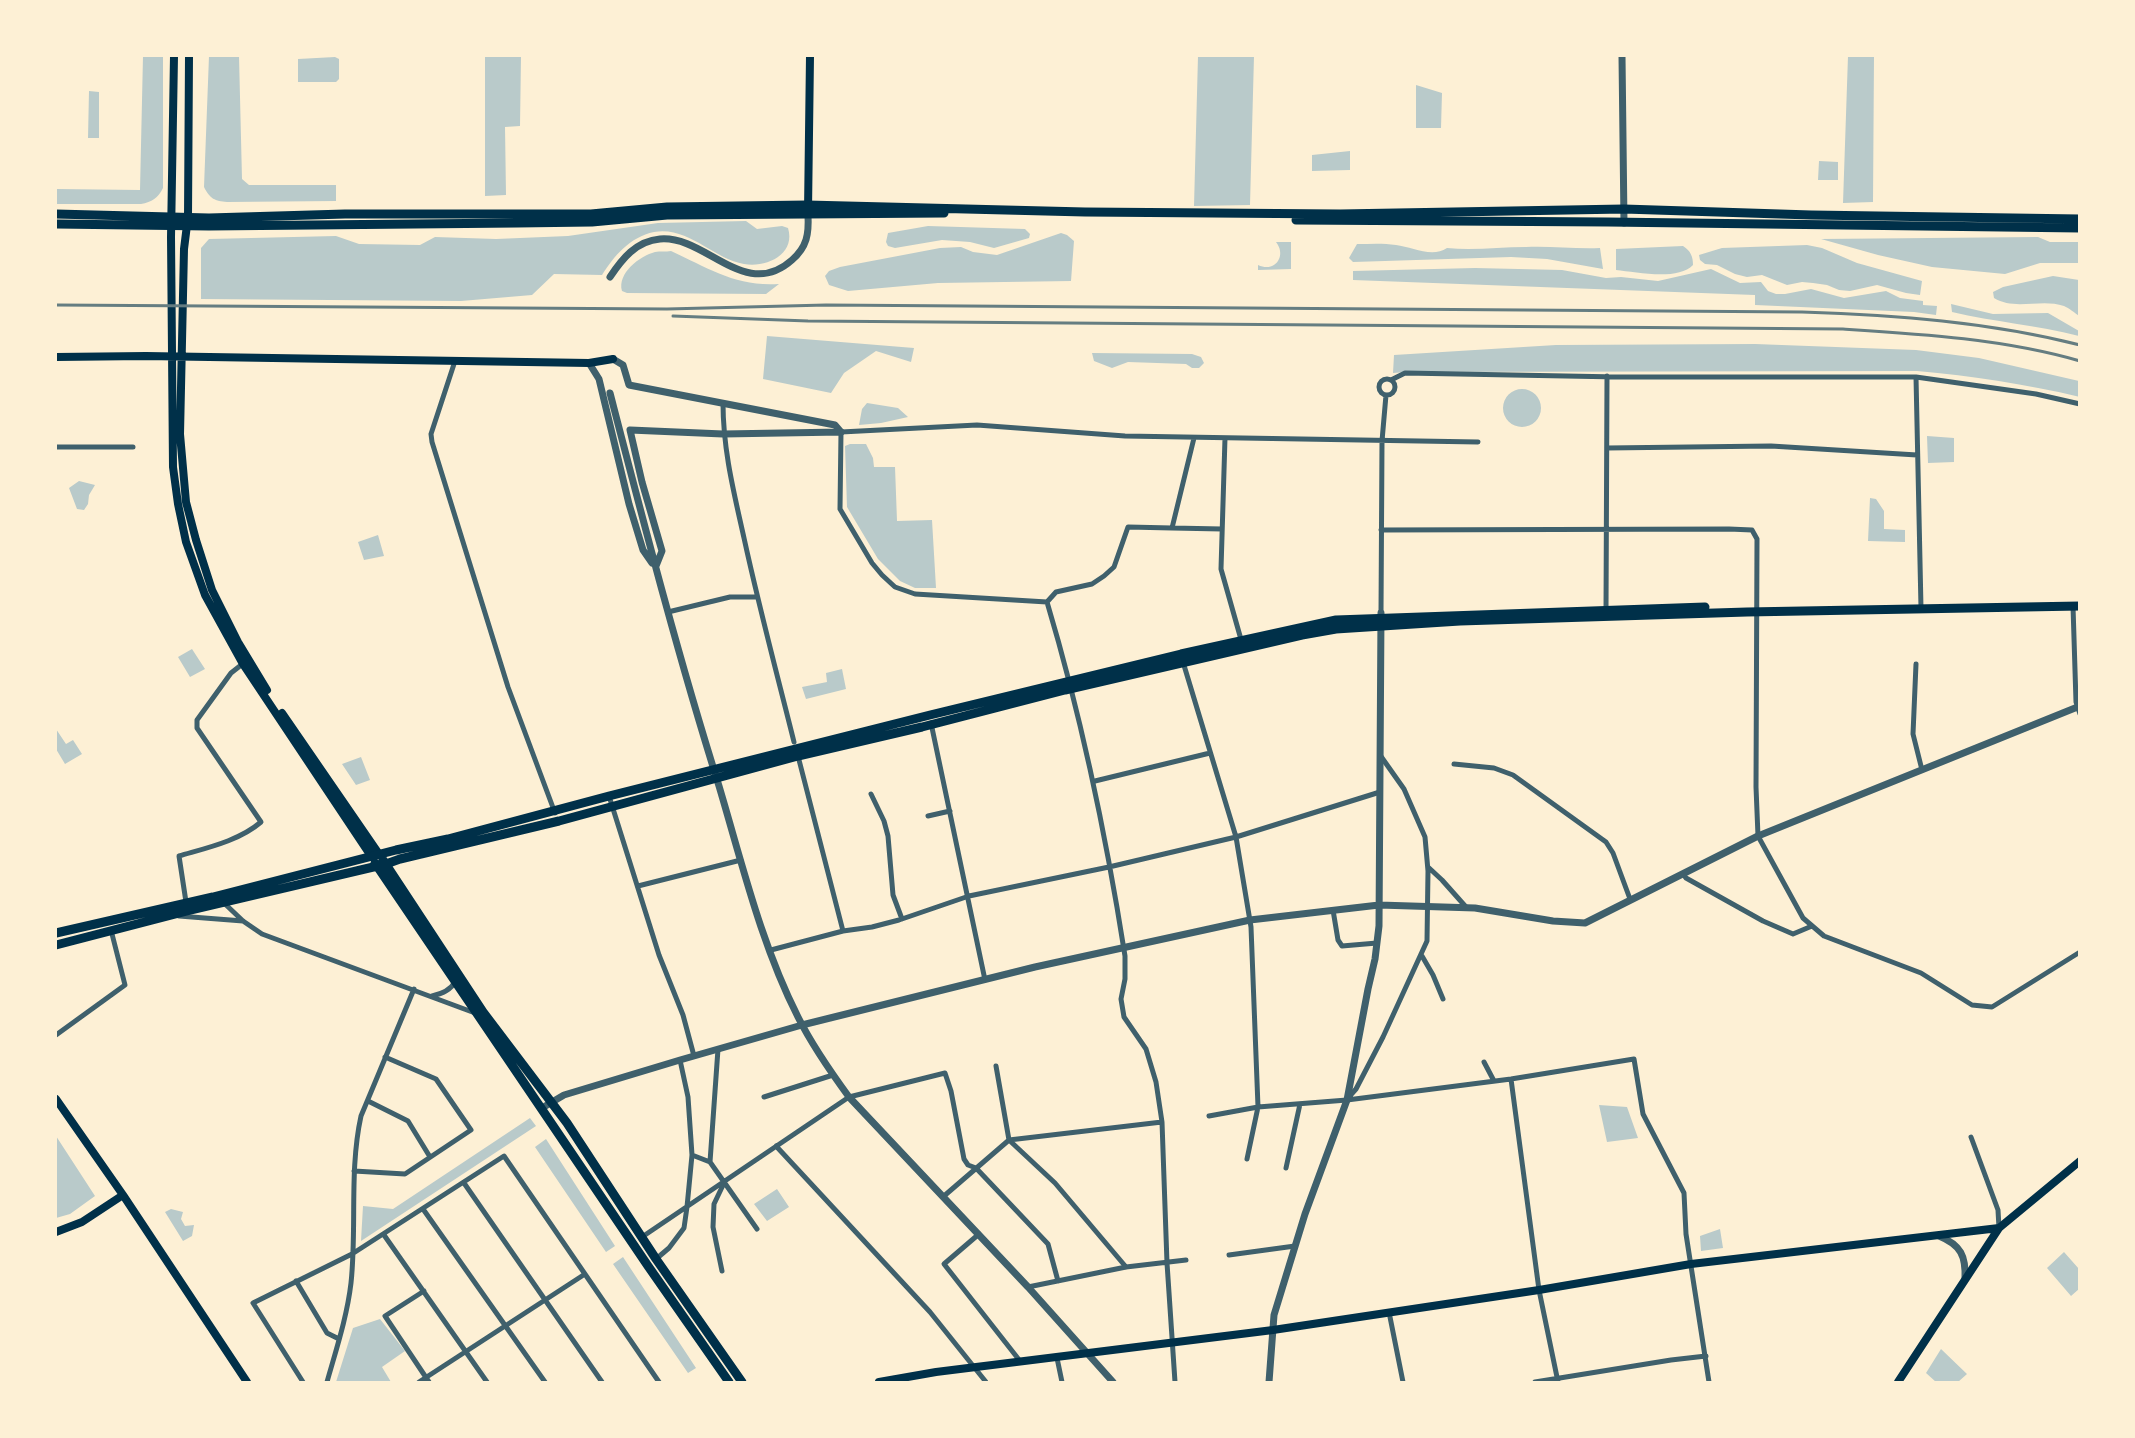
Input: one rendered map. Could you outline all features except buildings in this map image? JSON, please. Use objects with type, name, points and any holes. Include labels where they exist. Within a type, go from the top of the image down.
[{"type":"main road","points":[[174,56],[171,220],[173,467],[178,504],[191,541],[246,661],[375,855],[483,1012],[551,1102],[742,1383]]},
{"type":"main road","points":[[189,56],[188,221],[184,249],[180,434],[191,541]]},
{"type":"main road","points":[[807,210],[810,56]]},
{"type":"main road","points":[[56,214],[188,221],[345,214],[591,214],[667,207],[1340,221],[2079,228]]},
{"type":"main road","points":[[807,210],[1272,214],[1624,209],[1811,215],[2079,219]]},
{"type":"main road","points":[[56,224],[171,220]]},
{"type":"main road","points":[[56,357],[146,356],[589,363],[613,359]]},
{"type":"main road","points":[[1381,619],[1921,605],[2077,604]]},
{"type":"main road","points":[[56,945],[375,855],[448,840],[609,796],[798,756],[1071,681],[1242,645],[1381,619],[1606,610],[1757,609]]},
{"type":"main road","points":[[56,933],[186,902],[222,899],[382,865],[559,821],[715,774],[931,720]]},
{"type":"main road","points":[[382,865],[475,1013],[729,1383]]},
{"type":"main road","points":[[56,1099],[123,1195],[247,1383]]},
{"type":"main road","points":[[1900,1382],[1999,1228],[2079,1161]]},
{"type":"main road","points":[[56,1232],[82,1222],[123,1195]]},
{"type":"main road","points":[[879,1383],[936,1372],[1273,1330],[1539,1290],[1691,1264],[1999,1228]]},
{"type":"street","points":[[1622,56],[1624,222]]},
{"type":"street","points":[[610,277],[622,258],[639,246],[658,239],[679,240],[742,271],[760,274],[776,271],[791,261],[802,249],[809,236],[807,210]]},
{"type":"street","points":[[613,359],[623,365],[629,385],[835,425],[841,432],[840,509],[872,563],[895,587],[915,594],[1047,602]]},
{"type":"street","points":[[455,362],[431,434],[432,442],[508,687],[559,821]]},
{"type":"street","points":[[589,363],[599,379],[629,504],[643,550],[656,568]]},
{"type":"street","points":[[1386,395],[1380,391],[1380,384],[1406,373],[1916,377],[2036,394],[2079,404]]},
{"type":"street","points":[[1606,610],[1607,376]]},
{"type":"street","points":[[1916,377],[1921,605]]},
{"type":"street","points":[[1386,395],[1391,394],[1394,390],[1391,380]]},
{"type":"street","points":[[610,393],[668,612],[741,860],[771,950],[802,1025],[849,1097],[944,1196],[1113,1383]]},
{"type":"street","points":[[1269,1383],[1274,1315],[1295,1246],[1347,1100],[1376,959],[1379,905],[1382,441],[1386,395]]},
{"type":"street","points":[[723,403],[723,434],[728,464],[757,597],[794,742]]},
{"type":"street","points":[[656,568],[662,551],[630,430],[723,434],[841,432],[976,425],[1081,434],[1194,438],[1478,442]]},
{"type":"street","points":[[1172,528],[1194,438]]},
{"type":"street","points":[[1225,438],[1222,575],[1242,645]]},
{"type":"street","points":[[1607,448],[1771,446],[1917,454]]},
{"type":"street","points":[[56,447],[133,447]]},
{"type":"street","points":[[1047,602],[1056,592],[1092,584],[1114,567],[1128,527],[1222,529]]},
{"type":"street","points":[[1381,530],[1752,530],[1757,538],[1758,836],[1803,918],[1824,936],[1921,973],[1972,1005],[1982,1007],[1992,1006],[2079,952]]},
{"type":"street","points":[[668,612],[730,597],[757,597]]},
{"type":"street","points":[[1047,602],[1071,681],[1095,781],[1124,948],[1125,979],[1121,999],[1124,1017],[1146,1049],[1156,1083],[1162,1122],[1174,1383]]},
{"type":"street","points":[[542,1108],[564,1095],[802,1025],[985,980],[1250,920],[1379,905],[1466,907],[1580,924],[1590,921],[1758,836],[2078,709],[2077,604]]},
{"type":"street","points":[[1182,659],[1236,837],[1250,920],[1258,1107],[1247,1159]]},
{"type":"street","points":[[186,902],[179,856],[234,837],[253,829],[261,822],[197,728],[197,720],[231,673],[246,661]]},
{"type":"street","points":[[1916,664],[1913,734],[1922,770]]},
{"type":"street","points":[[931,720],[985,980]]},
{"type":"street","points":[[1095,781],[1210,753]]},
{"type":"street","points":[[1347,1100],[1356,1089],[1379,1046],[1427,941],[1425,837],[1404,789],[1380,755]]},
{"type":"street","points":[[798,756],[843,931]]},
{"type":"street","points":[[1454,764],[1494,768],[1513,775],[1606,842],[1613,853],[1630,899]]},
{"type":"street","points":[[771,950],[843,931],[872,927],[902,919],[969,896],[1109,867],[1236,837],[1380,792]]},
{"type":"street","points":[[871,794],[884,821],[888,836],[893,895],[902,919]]},
{"type":"street","points":[[609,796],[659,955],[683,1015],[694,1056]]},
{"type":"street","points":[[928,816],[950,811]]},
{"type":"street","points":[[638,886],[741,860]]},
{"type":"street","points":[[1427,866],[1466,907]]},
{"type":"street","points":[[1683,874],[1686,878],[1763,921],[1793,934],[1812,926]]},
{"type":"street","points":[[222,899],[243,921],[262,934],[475,1013]]},
{"type":"street","points":[[1333,910],[1338,940],[1342,946],[1377,943]]},
{"type":"street","points":[[165,916],[243,921]]},
{"type":"street","points":[[56,1035],[125,985],[111,930]]},
{"type":"street","points":[[1422,956],[1443,999]]},
{"type":"street","points":[[432,996],[447,991],[455,982]]},
{"type":"street","points":[[327,1383],[348,1299],[357,1137],[368,1101],[414,989]]},
{"type":"street","points":[[710,1162],[718,1049]]},
{"type":"street","points":[[354,1171],[405,1174],[471,1130],[436,1080],[385,1057]]},
{"type":"street","points":[[1209,1116],[1258,1107],[1347,1100],[1511,1079],[1634,1059],[1643,1114],[1684,1193],[1686,1234],[1710,1383]]},
{"type":"street","points":[[656,1259],[669,1248],[684,1228],[687,1207],[692,1155],[688,1097],[680,1060]]},
{"type":"street","points":[[1484,1062],[1494,1081]]},
{"type":"street","points":[[996,1066],[1009,1140],[1055,1183],[1126,1267]]},
{"type":"street","points":[[642,1237],[849,1097],[945,1073],[951,1091],[964,1159],[968,1166],[976,1168],[1048,1244],[1058,1281]]},
{"type":"street","points":[[764,1097],[833,1075]]},
{"type":"street","points":[[1511,1079],[1539,1290],[1558,1381]]},
{"type":"street","points":[[368,1101],[408,1120],[430,1157]]},
{"type":"street","points":[[1286,1168],[1300,1104]]},
{"type":"street","points":[[944,1196],[1009,1140],[1162,1122]]},
{"type":"street","points":[[1971,1137],[1998,1210],[1999,1228]]},
{"type":"street","points":[[776,1146],[930,1312],[986,1383]]},
{"type":"street","points":[[692,1155],[710,1162],[757,1230]]},
{"type":"street","points":[[303,1383],[253,1303],[352,1254],[504,1156],[659,1383]]},
{"type":"street","points":[[722,1271],[713,1227],[714,1204],[724,1181]]},
{"type":"street","points":[[464,1183],[603,1383]]},
{"type":"street","points":[[423,1209],[507,1325],[545,1383]]},
{"type":"street","points":[[979,1234],[944,1264],[1021,1363]]},
{"type":"street","points":[[384,1235],[487,1383]]},
{"type":"street","points":[[1939,1236],[1952,1241],[1961,1251],[1966,1265],[1965,1279]]},
{"type":"street","points":[[1229,1255],[1295,1246]]},
{"type":"street","points":[[1028,1287],[1126,1267],[1186,1260]]},
{"type":"street","points":[[419,1383],[428,1380],[466,1352],[585,1274]]},
{"type":"street","points":[[296,1281],[327,1333],[339,1339]]},
{"type":"street","points":[[424,1291],[385,1316],[428,1380]]},
{"type":"street","points":[[1389,1312],[1403,1383]]},
{"type":"street","points":[[1535,1383],[1707,1356]]},
{"type":"street","points":[[1057,1358],[1062,1383]]},
{"type":"shaded area","points":[[143,56],[163,56],[163,188],[157,197],[141,204],[56,204],[56,189],[140,190]]},
{"type":"shaded area","points":[[209,56],[239,56],[242,179],[249,185],[336,185],[336,201],[227,202],[216,200],[208,194],[204,187]]},
{"type":"shaded area","points":[[485,56],[521,56],[520,126],[505,127],[506,195],[485,196]]},
{"type":"shaded area","points":[[1198,56],[1254,56],[1250,205],[1194,206]]},
{"type":"shaded area","points":[[1848,56],[1874,56],[1873,202],[1843,203]]},
{"type":"shaded area","points":[[335,57],[339,59],[339,79],[336,82],[298,82],[298,59]]},
{"type":"shaded area","points":[[1416,85],[1442,93],[1441,128],[1416,128]]},
{"type":"shaded area","points":[[89,91],[99,92],[99,138],[88,138]]},
{"type":"shaded area","points":[[1350,151],[1350,170],[1312,171],[1312,155]]},
{"type":"shaded area","points":[[1819,161],[1838,162],[1838,180],[1818,180]]},
{"type":"shaded area","points":[[746,221],[757,229],[782,226],[788,228],[788,245],[784,252],[762,264],[744,264],[722,256],[690,238],[667,231],[654,232],[630,243],[602,275],[554,274],[532,295],[461,301],[201,299],[201,248],[209,239],[336,236],[359,244],[420,245],[435,237],[496,239],[568,236],[658,223]]},
{"type":"shaded area","points":[[928,226],[1025,229],[1030,234],[1029,238],[994,248],[970,242],[942,240],[895,248],[888,246],[886,242],[888,233]]},
{"type":"shaded area","points":[[1061,233],[1074,241],[1071,281],[938,283],[848,291],[829,285],[825,276],[829,271],[840,267],[940,248],[961,247],[973,252],[997,255]]},
{"type":"shaded area","points":[[2038,237],[2050,242],[2079,242],[2079,263],[2040,263],[2005,274],[1932,267],[1821,239]]},
{"type":"shaded area","points":[[1276,242],[1291,242],[1291,269],[1258,270],[1258,265],[1270,267],[1278,262],[1280,253]]},
{"type":"shaded area","points":[[1357,244],[1391,244],[1428,252],[1447,248],[1600,248],[1603,269],[1547,259],[1511,257],[1353,262],[1349,258]]},
{"type":"shaded area","points":[[1807,245],[1822,248],[1857,263],[1922,281],[1920,295],[1877,285],[1850,291],[1813,283],[1802,282],[1787,285],[1762,275],[1747,277],[1717,265],[1705,264],[1700,260],[1699,255],[1722,248]]},
{"type":"shaded area","points":[[1683,246],[1690,252],[1693,259],[1693,265],[1686,270],[1656,274],[1616,270],[1616,249]]},
{"type":"shaded area","points":[[671,251],[710,270],[736,279],[779,284],[766,294],[627,293],[622,291],[621,284],[626,272],[637,261],[655,252]]},
{"type":"shaded area","points":[[1475,268],[1562,270],[1606,278],[1621,277],[1658,281],[1711,269],[1740,283],[1761,282],[1768,291],[1776,294],[1811,289],[1844,298],[1886,291],[1900,298],[1923,301],[1923,305],[1937,306],[1936,315],[1755,305],[1755,295],[1353,280],[1353,271]]},
{"type":"shaded area","points":[[2053,276],[2079,280],[2079,316],[2066,307],[2055,304],[2011,304],[1994,298],[1993,292],[2003,287]]},
{"type":"shaded area","points":[[1951,304],[1993,314],[2048,313],[2079,331],[2079,336],[1952,312]]},
{"type":"shaded area","points":[[767,336],[914,348],[911,362],[876,351],[844,373],[831,393],[763,379]]},
{"type":"shaded area","points":[[1755,344],[1916,350],[1979,358],[2079,381],[2080,397],[1999,381],[1917,371],[1393,373],[1394,355],[1556,345]]},
{"type":"shaded area","points":[[1092,353],[1192,354],[1201,357],[1204,363],[1199,368],[1192,368],[1186,364],[1128,362],[1112,368],[1094,361]]},
{"type":"shaded area","points":[[1522,389],[1536,394],[1541,408],[1536,422],[1522,427],[1508,422],[1503,408],[1508,394]]},
{"type":"shaded area","points":[[867,403],[898,408],[908,417],[859,425],[862,409]]},
{"type":"shaded area","points":[[1927,436],[1954,438],[1954,462],[1928,463]]},
{"type":"shaded area","points":[[866,444],[873,458],[874,467],[895,467],[897,521],[932,520],[936,588],[915,588],[900,581],[878,559],[847,507],[845,446]]},
{"type":"shaded area","points":[[79,481],[95,485],[84,510],[77,509],[69,488]]},
{"type":"shaded area","points":[[1870,498],[1876,499],[1884,511],[1884,529],[1905,530],[1905,542],[1868,541]]},
{"type":"shaded area","points":[[378,535],[384,556],[364,560],[358,542]]},
{"type":"shaded area","points":[[192,649],[205,669],[190,677],[178,657]]},
{"type":"shaded area","points":[[842,669],[846,689],[806,699],[802,687],[827,682],[826,673]]},
{"type":"shaded area","points":[[56,729],[66,744],[73,740],[82,754],[65,764],[56,749]]},
{"type":"shaded area","points":[[361,757],[370,780],[356,785],[342,764]]},
{"type":"shaded area","points":[[1599,1105],[1627,1107],[1638,1138],[1607,1142]]},
{"type":"shaded area","points":[[530,1118],[536,1126],[361,1241],[363,1206],[393,1209]]},
{"type":"shaded area","points":[[56,1136],[95,1196],[70,1214],[56,1218]]},
{"type":"shaded area","points":[[546,1139],[615,1246],[606,1252],[535,1147]]},
{"type":"shaded area","points":[[777,1189],[789,1207],[767,1221],[754,1204]]},
{"type":"shaded area","points":[[171,1209],[183,1212],[181,1219],[185,1226],[194,1225],[192,1236],[183,1241],[165,1212]]},
{"type":"shaded area","points":[[1720,1229],[1723,1248],[1701,1251],[1700,1236]]},
{"type":"shaded area","points":[[2064,1252],[2079,1269],[2079,1289],[2071,1296],[2047,1268]]},
{"type":"shaded area","points":[[623,1257],[696,1368],[688,1373],[613,1264]]},
{"type":"shaded area","points":[[380,1319],[405,1351],[382,1367],[391,1382],[336,1382],[353,1328]]},
{"type":"shaded area","points":[[1941,1349],[1967,1374],[1958,1382],[1936,1382],[1926,1373]]},
{"type":"railway","points":[[56,305],[667,309],[826,305],[1802,312],[1872,315],[1977,325],[2080,345]]},
{"type":"railway","points":[[673,316],[808,321],[1843,329],[1933,336],[2022,347],[2080,361]]}]
